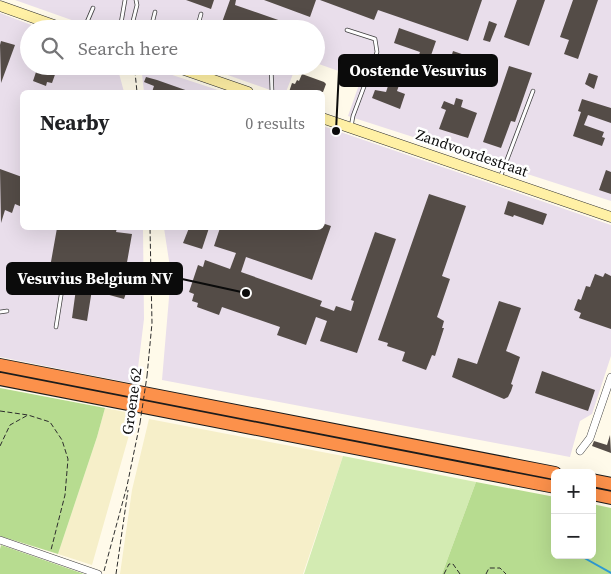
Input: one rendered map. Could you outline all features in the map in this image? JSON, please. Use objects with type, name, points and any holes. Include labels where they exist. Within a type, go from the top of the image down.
[{"type":"highway","points":[[0,365],[551,472]]},
{"type":"highway","points":[[0,379],[551,486]]},
{"type":"highway","points":[[596,481],[611,484]]},
{"type":"highway","points":[[596,495],[611,498]]},
{"type":"main road","points":[[0,6],[40,20]]},
{"type":"main road","points":[[201,76],[242,90]]},
{"type":"main road","name":"Zandvoordestraat","points":[[325,119],[611,217]]},
{"type":"street","points":[[580,452],[590,438],[611,377]]},
{"type":"street","points":[[0,540],[98,574]]},
{"type":"lane","points":[[122,20],[125,0]]},
{"type":"lane","points":[[134,20],[138,5],[136,0]]},
{"type":"lane","points":[[88,20],[93,8]]},
{"type":"lane","points":[[153,20],[155,12]]},
{"type":"lane","points":[[199,20],[201,14]]},
{"type":"lane","points":[[347,30],[375,39],[377,52],[353,116],[351,128]]},
{"type":"lane","points":[[271,75],[272,90]]},
{"type":"lane","points":[[500,179],[533,91]]},
{"type":"lane","points":[[56,327],[63,283]]},
{"type":"lane","points":[[0,312],[7,311]]},
{"type":"path","points":[[135,75],[137,90]]},
{"type":"path","name":"Groene 62","points":[[103,574],[127,486],[140,423],[147,376],[152,323],[150,230]]},
{"type":"path","points":[[0,411],[28,415],[50,422],[62,440],[68,459],[65,495],[51,550],[56,559]]},
{"type":"path","points":[[0,446],[10,425],[28,415]]},
{"type":"path","points":[[116,574],[128,495],[127,486]]},
{"type":"path","points":[[444,574],[449,564],[453,564],[460,574]]},
{"type":"path","points":[[486,574],[489,568],[500,568],[506,574]]},
{"type":"shaded area","points":[[15,0],[611,0],[611,201],[348,116],[361,79],[325,66],[325,20],[72,20]]},
{"type":"shaded area","points":[[0,13],[20,21],[20,75],[119,75],[123,90],[20,90],[20,230],[143,230],[144,319],[136,384],[0,357]]},
{"type":"shaded area","points":[[142,75],[172,75],[218,90],[144,90]]},
{"type":"shaded area","points":[[228,75],[293,75],[287,90],[270,90]]},
{"type":"shaded area","points":[[325,127],[611,225],[611,356],[592,414],[580,421],[570,457],[162,380],[171,274],[164,230],[325,230]]},
{"type":"shaded area","points":[[105,408],[135,414],[92,565],[58,554]]},
{"type":"shaded area","points":[[149,419],[343,456],[303,574],[120,574],[132,490]]},
{"type":"green space","points":[[0,388],[105,408],[58,554],[0,536]]},
{"type":"green space","points":[[343,456],[476,482],[442,574],[304,574]]},
{"type":"green space","points":[[476,482],[551,496],[551,559],[596,559],[596,505],[611,508],[611,574],[442,574]]},
{"type":"green space","points":[[1,545],[84,574],[0,574]]},
{"type":"building","points":[[186,0],[214,0],[211,9]]},
{"type":"building","points":[[230,0],[236,0],[235,5],[278,20],[223,20]]},
{"type":"building","points":[[264,0],[316,0],[310,17]]},
{"type":"building","points":[[320,0],[482,0],[468,41],[378,10],[374,20]]},
{"type":"building","points":[[517,0],[545,0],[529,46],[504,37]]},
{"type":"building","points":[[573,0],[598,0],[578,59],[564,54],[569,40],[560,37]]},
{"type":"building","points":[[489,21],[497,24],[490,42],[483,40]]},
{"type":"building","points":[[399,28],[436,41],[420,87],[413,85],[415,77],[412,76],[420,52],[394,43]]},
{"type":"building","points":[[1,41],[15,45],[1,83],[0,45]]},
{"type":"building","points":[[453,51],[491,64],[488,74],[450,61]]},
{"type":"building","points":[[386,65],[404,71],[397,91],[405,94],[400,109],[372,98],[375,90],[386,92],[389,83],[381,80]]},
{"type":"building","points":[[509,66],[532,73],[515,122],[511,121],[501,148],[483,142]]},
{"type":"building","points":[[589,73],[598,76],[594,89],[585,84]]},
{"type":"building","points":[[35,75],[55,75],[52,83],[47,82],[46,86],[33,81]]},
{"type":"building","points":[[302,75],[305,75],[326,84],[324,90],[290,90],[292,83],[295,84],[297,80],[299,81]]},
{"type":"building","points":[[146,77],[185,90],[153,90],[154,86],[144,82]]},
{"type":"building","points":[[456,98],[463,100],[461,107],[477,113],[468,138],[439,129],[446,110],[441,108],[444,101],[454,105]]},
{"type":"building","points":[[582,99],[611,108],[611,123],[588,115],[584,125],[604,132],[602,137],[605,138],[602,146],[573,136],[581,112],[578,111]]},
{"type":"building","points":[[0,169],[20,176],[20,206],[15,204],[12,213],[5,210],[1,223]]},
{"type":"building","points":[[606,170],[611,172],[611,194],[599,190]]},
{"type":"building","points":[[429,194],[466,206],[442,276],[450,279],[437,317],[444,321],[442,328],[444,328],[435,356],[432,355],[426,370],[402,361],[405,352],[387,346],[388,343],[378,340]]},
{"type":"building","points":[[508,201],[547,214],[543,225],[514,215],[513,217],[504,214]]},
{"type":"building","points":[[325,224],[331,226],[312,280],[246,257],[241,272],[322,301],[320,306],[334,311],[336,306],[351,311],[354,301],[351,300],[375,232],[396,239],[357,353],[320,341],[327,321],[316,317],[306,345],[277,335],[280,327],[222,307],[219,315],[197,307],[198,303],[192,301],[194,294],[189,292],[198,265],[203,267],[205,260],[230,269],[236,253],[214,246],[219,230],[325,230]]},
{"type":"building","points":[[57,230],[116,230],[116,232],[132,234],[126,268],[110,265],[107,284],[125,287],[126,280],[134,281],[132,291],[127,290],[124,299],[102,293],[104,285],[93,283],[87,321],[72,318],[76,289],[71,289],[73,277],[49,273]]},
{"type":"building","points":[[188,230],[208,230],[202,249],[183,243]]},
{"type":"building","points":[[605,273],[611,276],[611,329],[579,318],[581,313],[574,310],[578,299],[581,300],[586,286],[590,287],[595,274],[603,277]]},
{"type":"building","points":[[499,301],[521,308],[506,351],[520,357],[511,384],[513,385],[511,391],[508,397],[504,399],[452,377],[458,358],[477,364]]},
{"type":"building","points":[[542,371],[595,390],[588,411],[535,393]]},
{"type":"building","points":[[610,435],[611,453],[592,446],[594,441],[607,445]]},
{"type":"waterway","points":[[586,559],[611,573]]},
{"type":"place","name":"Oostende Vesuvius","points":[[336,131]]},
{"type":"place","name":"Vesuvius Belgium NV","points":[[246,293]]}]
